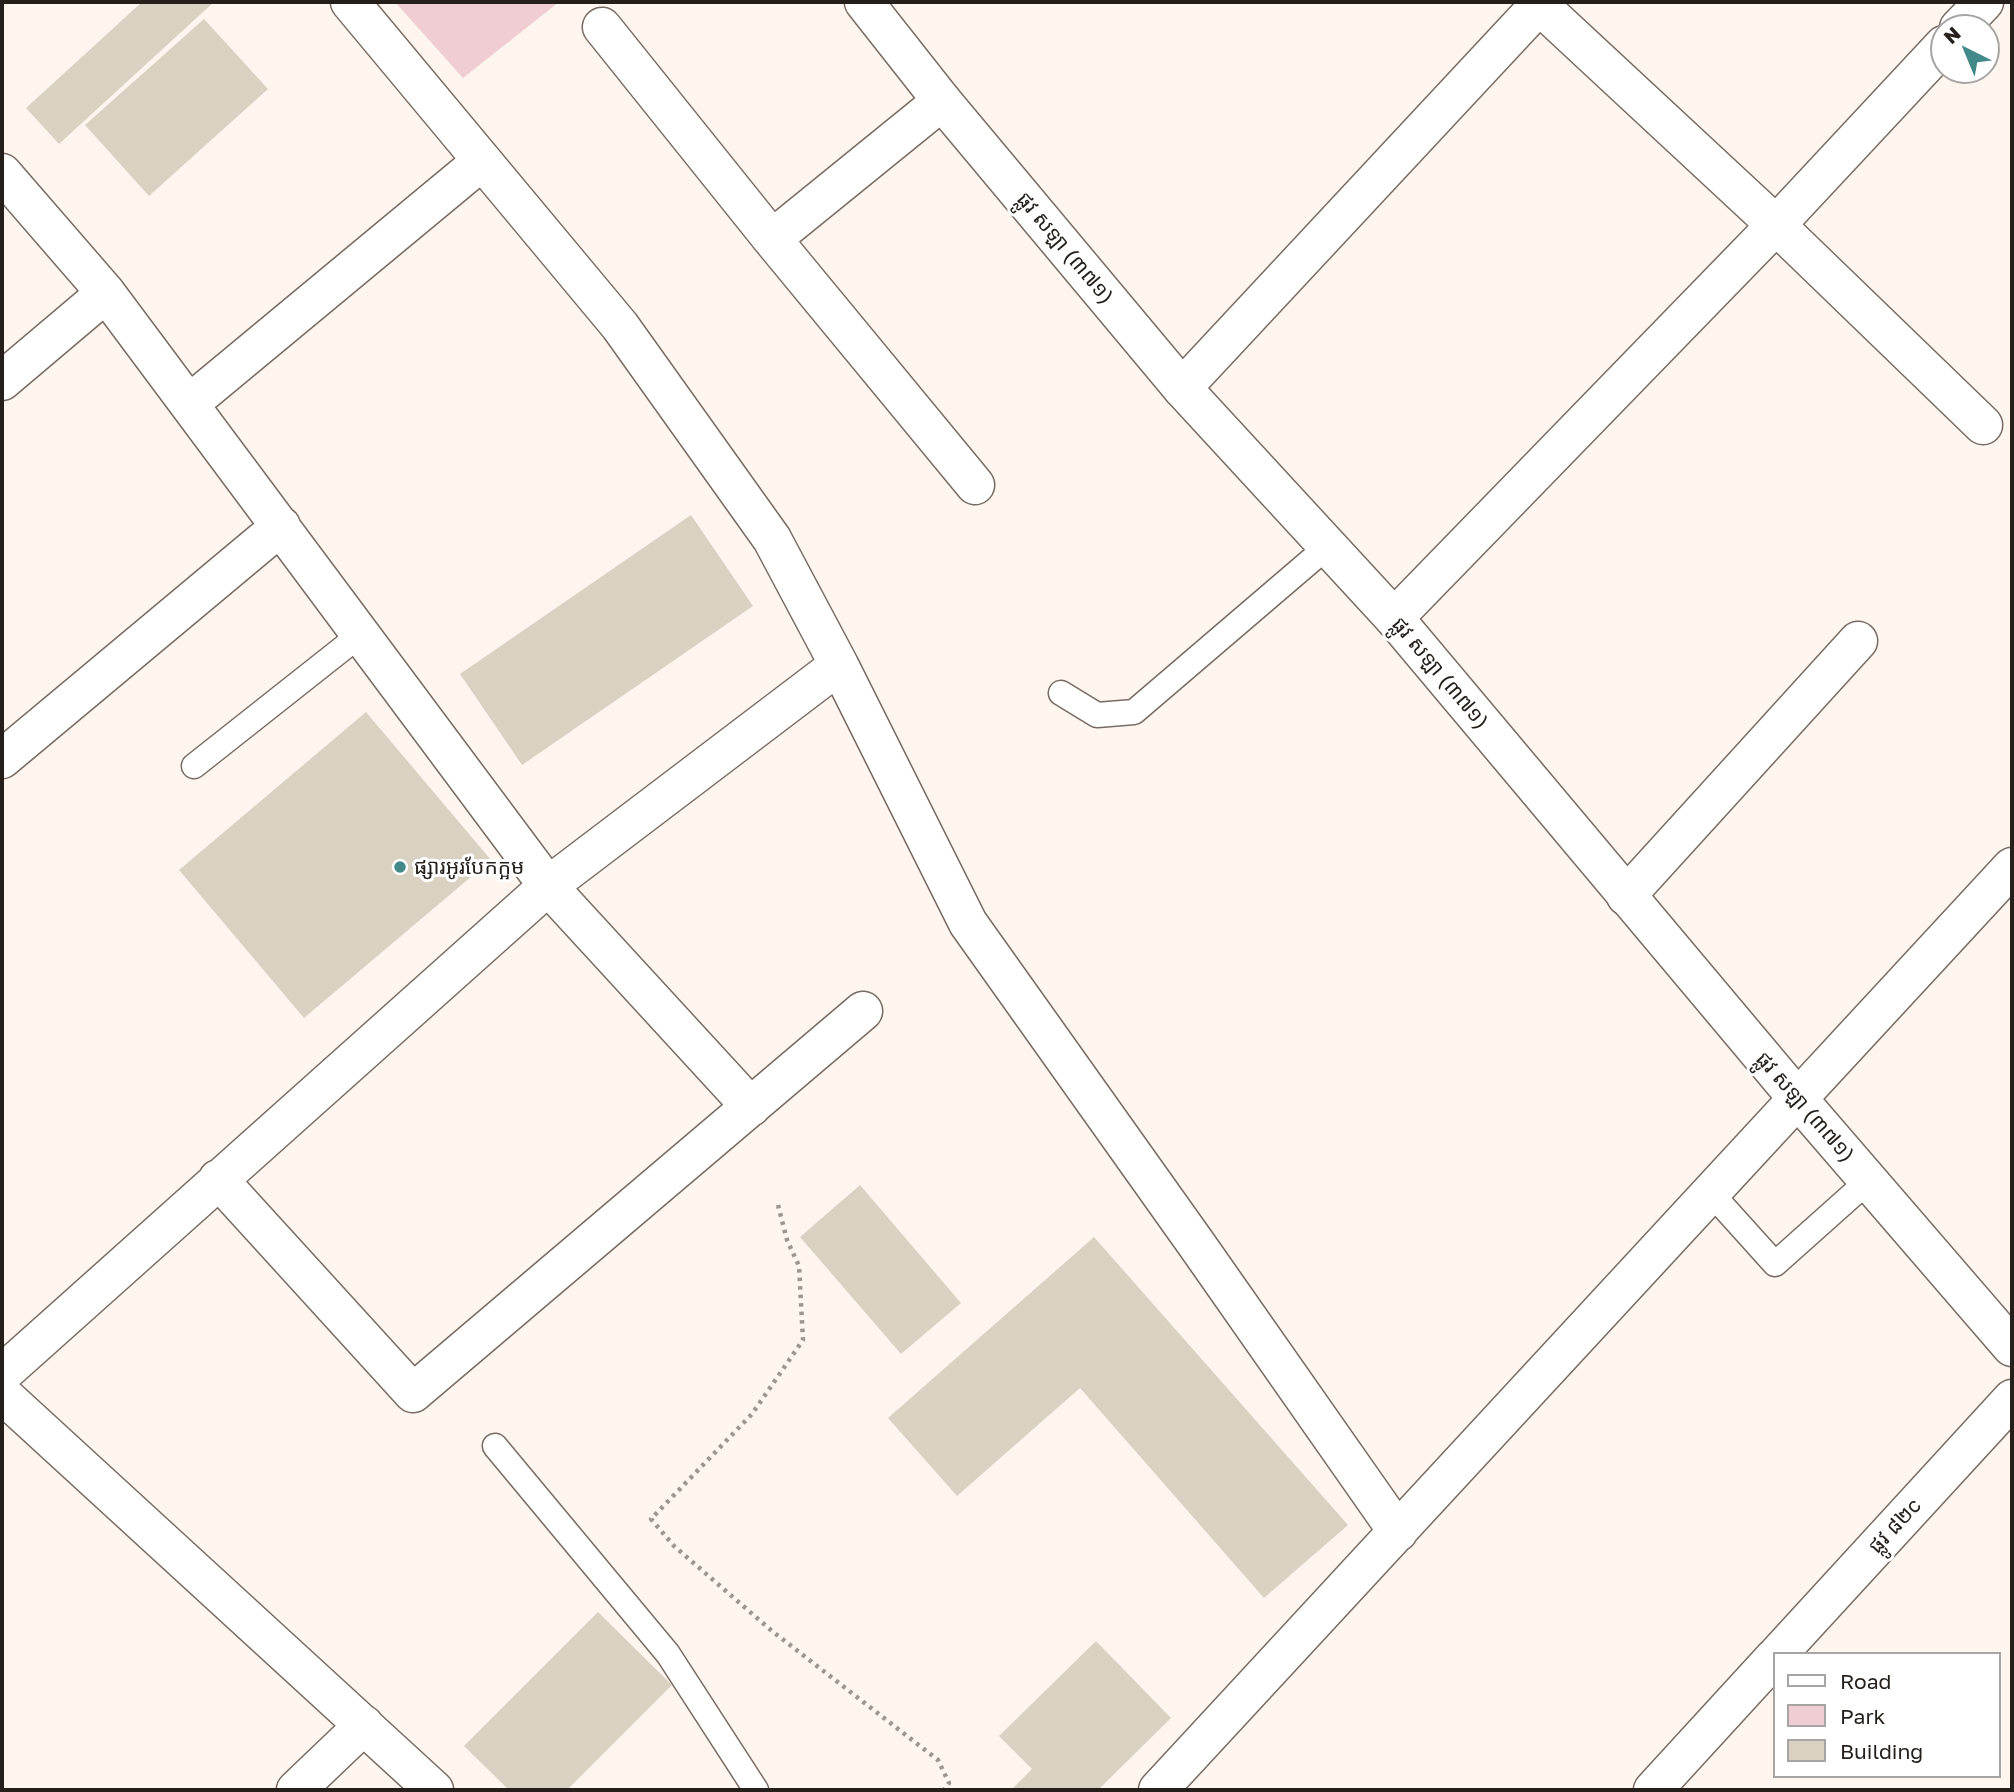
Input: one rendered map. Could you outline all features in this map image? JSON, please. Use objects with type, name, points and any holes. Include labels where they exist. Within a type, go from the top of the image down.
[{"type":"street","points":[[350,2],[620,326],[772,539],[839,665],[968,923],[1398,1532]]},
{"type":"street","name":"ផ្លូវ សឡា (៣៧១)","points":[[864,2],[942,101],[1182,388],[1394,618],[1798,1099],[2012,1347]]},
{"type":"street","points":[[1182,388],[1539,3],[1776,225],[1983,425]]},
{"type":"street","points":[[602,27],[975,485]]},
{"type":"street","points":[[1394,618],[1776,225],[1930,60]]},
{"type":"street","points":[[772,239],[942,101]]},
{"type":"street","points":[[189,404],[482,161]]},
{"type":"street","points":[[2,173],[106,293],[548,886],[751,1107]]},
{"type":"street","points":[[2,381],[106,293]]},
{"type":"street","points":[[2,759],[281,526]]},
{"type":"street","points":[[1626,896],[1858,641]]},
{"type":"street","points":[[2,1374],[548,886],[839,665]]},
{"type":"street","points":[[1158,1790],[2012,867]]},
{"type":"street","points":[[218,1179],[412,1393],[863,1011]]},
{"type":"street","points":[[2,1394],[434,1790]]},
{"type":"street","name":"ផ្លូវ ៨២c","points":[[1780,1652],[2012,1399]]},
{"type":"street","points":[[1653,1790],[1772,1660]]},
{"type":"street","points":[[296,1790],[364,1725]]},
{"type":"lane","points":[[1061,693],[1097,715],[1135,712],[1328,547]]},
{"type":"lane","points":[[194,766],[361,634]]},
{"type":"lane","points":[[1711,1193],[1774,1264],[1868,1181]]},
{"type":"lane","points":[[495,1446],[668,1654],[756,1790]]},
{"type":"path","points":[[778,1205],[787,1240],[799,1266],[803,1340],[752,1413],[651,1519],[674,1546],[772,1631],[938,1760],[949,1783],[944,1790]]},
{"type":"green space","points":[[395,2],[559,2],[463,78]]},
{"type":"building","points":[[142,2],[214,2],[59,144],[26,108]]},
{"type":"building","points":[[204,19],[268,89],[149,196],[85,125]]},
{"type":"building","points":[[691,515],[753,606],[522,765],[460,674]]},
{"type":"building","points":[[366,712],[491,860],[304,1018],[179,870]]},
{"type":"building","points":[[860,1185],[961,1303],[901,1354],[800,1237]]},
{"type":"building","points":[[1094,1237],[1348,1525],[1264,1598],[1080,1388],[957,1496],[888,1418]]},
{"type":"building","points":[[598,1612],[672,1685],[567,1790],[509,1790],[464,1746]]},
{"type":"building","points":[[1096,1641],[1171,1718],[1098,1790],[1011,1790],[1032,1769],[999,1736]]},
{"type":"place","name":"ផ្សារអូរបែកក្អម","points":[[400,867]]}]
